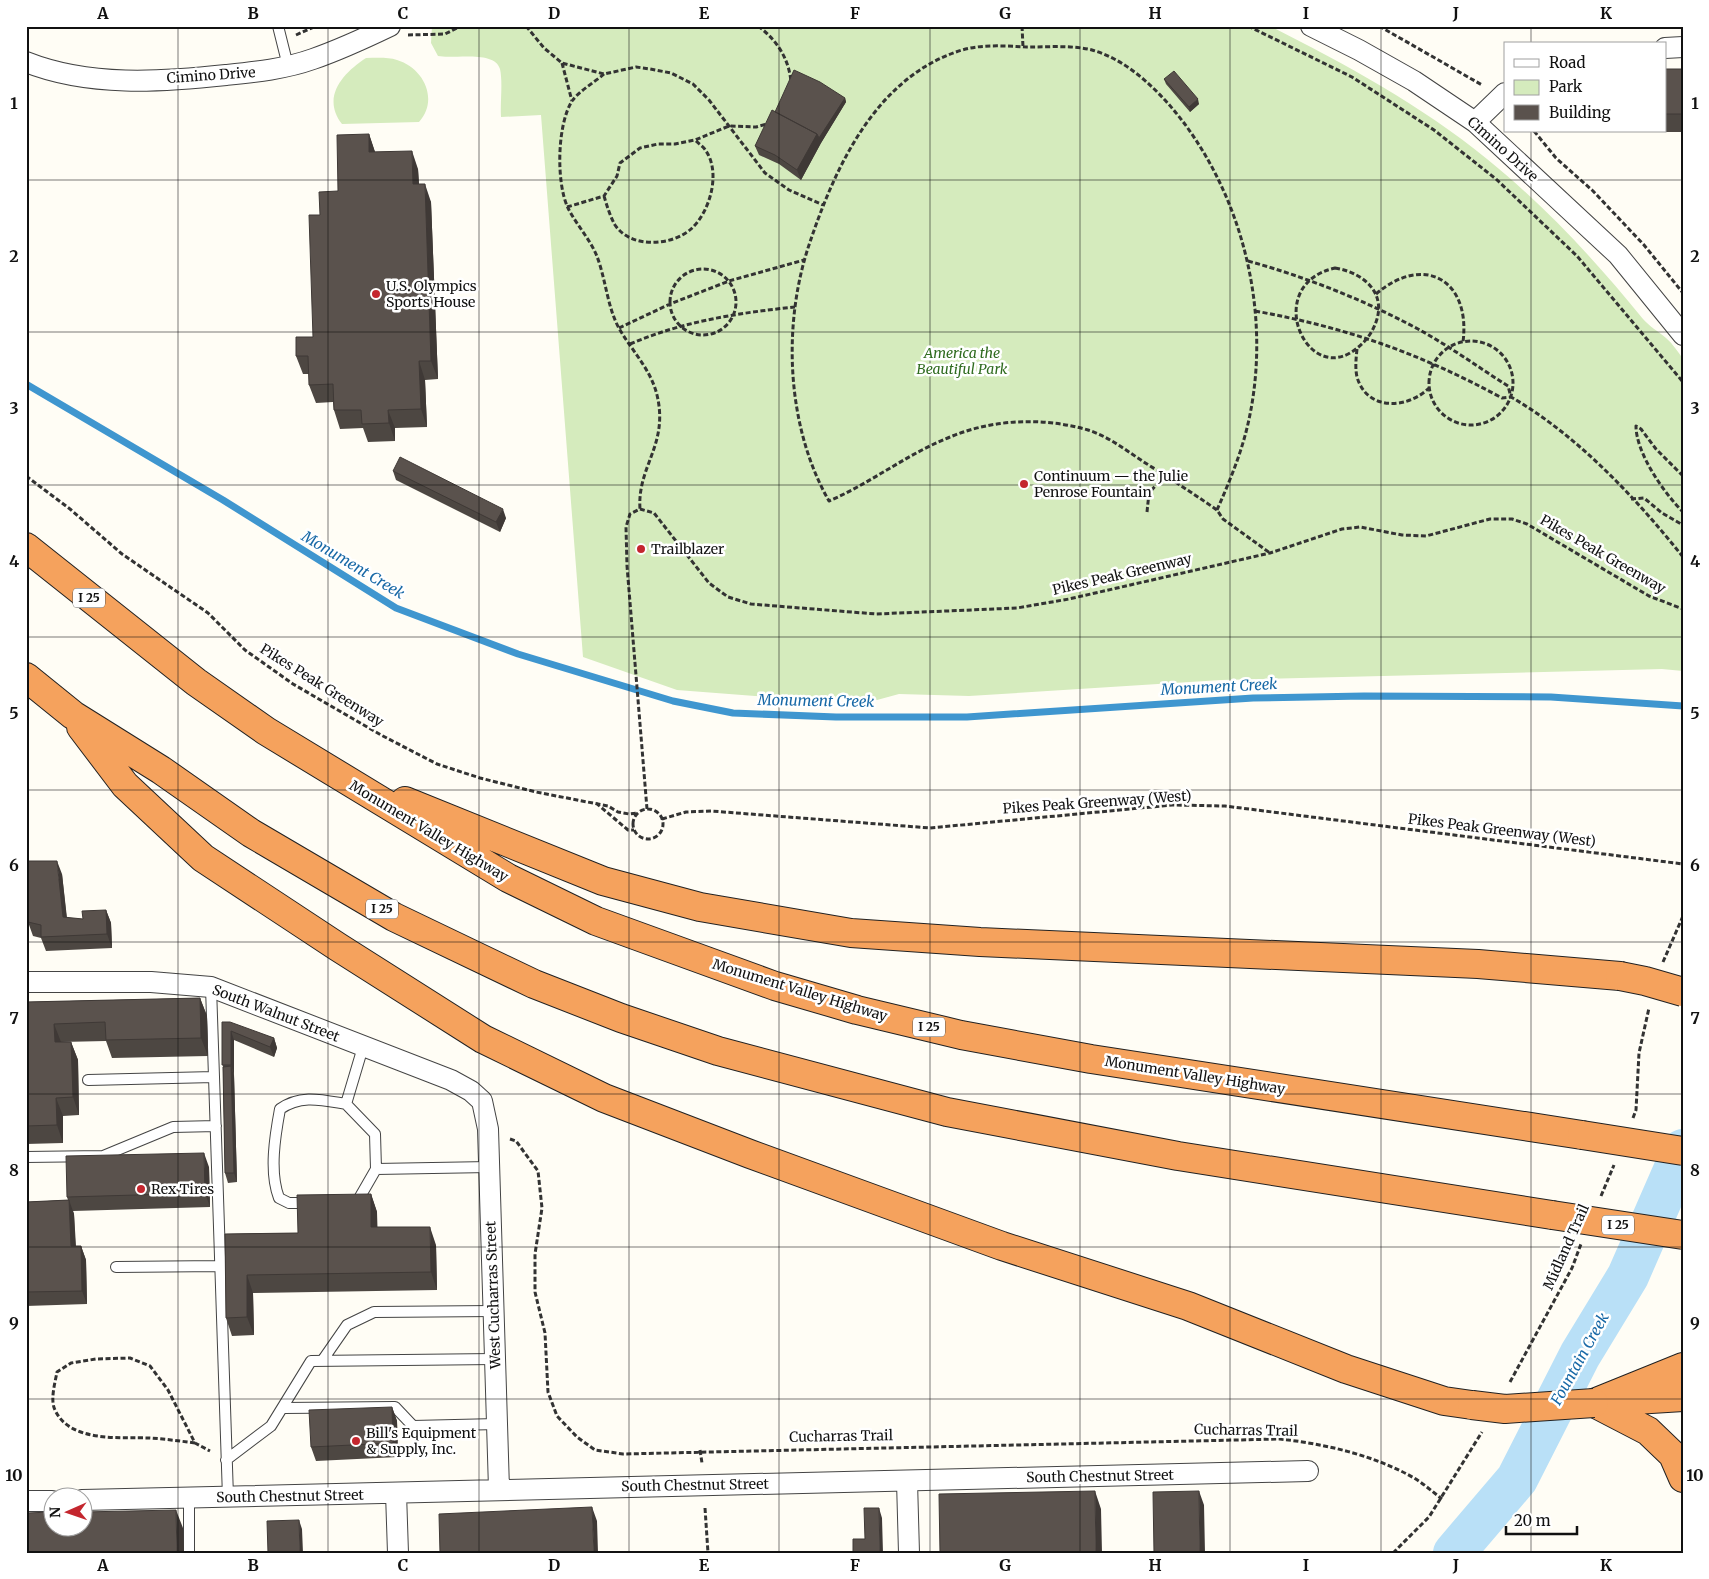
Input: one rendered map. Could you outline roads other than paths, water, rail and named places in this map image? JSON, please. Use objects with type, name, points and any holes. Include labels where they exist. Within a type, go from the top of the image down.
[{"type":"highway","name":"Monument Valley Highway","points":[[26,547],[152,648],[250,720],[325,768],[508,878],[596,921],[775,986],[848,1008],[961,1035],[1092,1059],[1683,1151]]},
{"type":"highway","name":"I 25","points":[[26,677],[73,715],[161,770],[251,833],[394,917],[534,984],[621,1018],[718,1051],[947,1112],[1074,1138],[1683,1235]]},
{"type":"highway","points":[[73,715],[125,785],[203,858],[483,1039],[604,1098],[750,1154],[1002,1246],[1188,1306],[1346,1369],[1479,1414],[1505,1409],[1683,1397]]},
{"type":"highway","points":[[325,768],[603,881],[700,907],[798,925],[850,933],[980,942],[1478,964],[1620,976],[1683,992]]},
{"type":"highway","points":[[1594,1403],[1635,1401],[1683,1367]]},
{"type":"highway","points":[[1635,1401],[1648,1431],[1673,1455],[1683,1478]]},
{"type":"street","name":"Cimino Drive","points":[[26,62],[73,76],[101,79],[205,77],[288,66],[312,59],[390,26]]},
{"type":"street","name":"Cimino Drive","points":[[1311,26],[1414,81],[1475,122],[1618,255],[1683,335]]},
{"type":"street","points":[[1666,48],[1683,47]]},
{"type":"street","points":[[1475,122],[1502,96]]},
{"type":"street","name":"South Walnut Street","points":[[26,982],[151,982],[211,987],[451,1080],[471,1091],[482,1101]]},
{"type":"street","name":"West Cucharras Street","points":[[482,1101],[488,1129],[490,1167],[499,1489]]},
{"type":"street","name":"South Chestnut Street","points":[[92,1500],[1308,1471]]},
{"type":"street","points":[[907,1481],[909,1553]]},
{"type":"street","points":[[396,1493],[398,1553]]},
{"type":"street","points":[[26,1501],[42,1501]]},
{"type":"lane","points":[[278,26],[288,66]]},
{"type":"lane","points":[[211,987],[228,1497]]},
{"type":"lane","points":[[346,1104],[363,1047]]},
{"type":"lane","points":[[88,1080],[214,1078]]},
{"type":"lane","points":[[324,1203],[289,1203],[280,1198],[276,1189],[274,1169],[276,1132],[280,1110],[291,1101],[313,1098],[346,1104],[374,1134],[376,1169],[356,1202],[342,1203]]},
{"type":"lane","points":[[26,1157],[103,1156],[173,1127],[216,1126]]},
{"type":"lane","points":[[376,1169],[490,1167]]},
{"type":"lane","points":[[116,1267],[220,1266]]},
{"type":"lane","points":[[322,1361],[347,1325],[374,1312],[494,1311]]},
{"type":"lane","points":[[226,1460],[271,1426],[284,1408],[311,1361],[495,1359]]},
{"type":"lane","points":[[284,1408],[396,1408],[413,1426],[497,1424]]},
{"type":"lane","points":[[189,1498],[189,1553]]},
{"type":"waterway","name":"Monument Creek","points":[[26,384],[223,500],[396,608],[518,654],[673,701],[733,713],[836,717],[967,717],[1253,698],[1364,696],[1551,697],[1683,706]]},
{"type":"waterway","name":"Fountain Creek","points":[[1454,1553],[1517,1479],[1580,1355],[1628,1276],[1683,1150]]},
{"type":"place","name":"U.S. Olympics Sports House","points":[[376,294]]},
{"type":"place","name":"Continuum — the Julie Penrose Fountain","points":[[1024,484]]},
{"type":"place","name":"Trailblazer","points":[[641,549]]},
{"type":"place","name":"Rex Tires","points":[[141,1189]]},
{"type":"place","name":"Bill's Equipment & Supply, Inc.","points":[[356,1441]]},
{"type":"park label","name":"America the Beautiful Park","points":[[962,362]]}]
